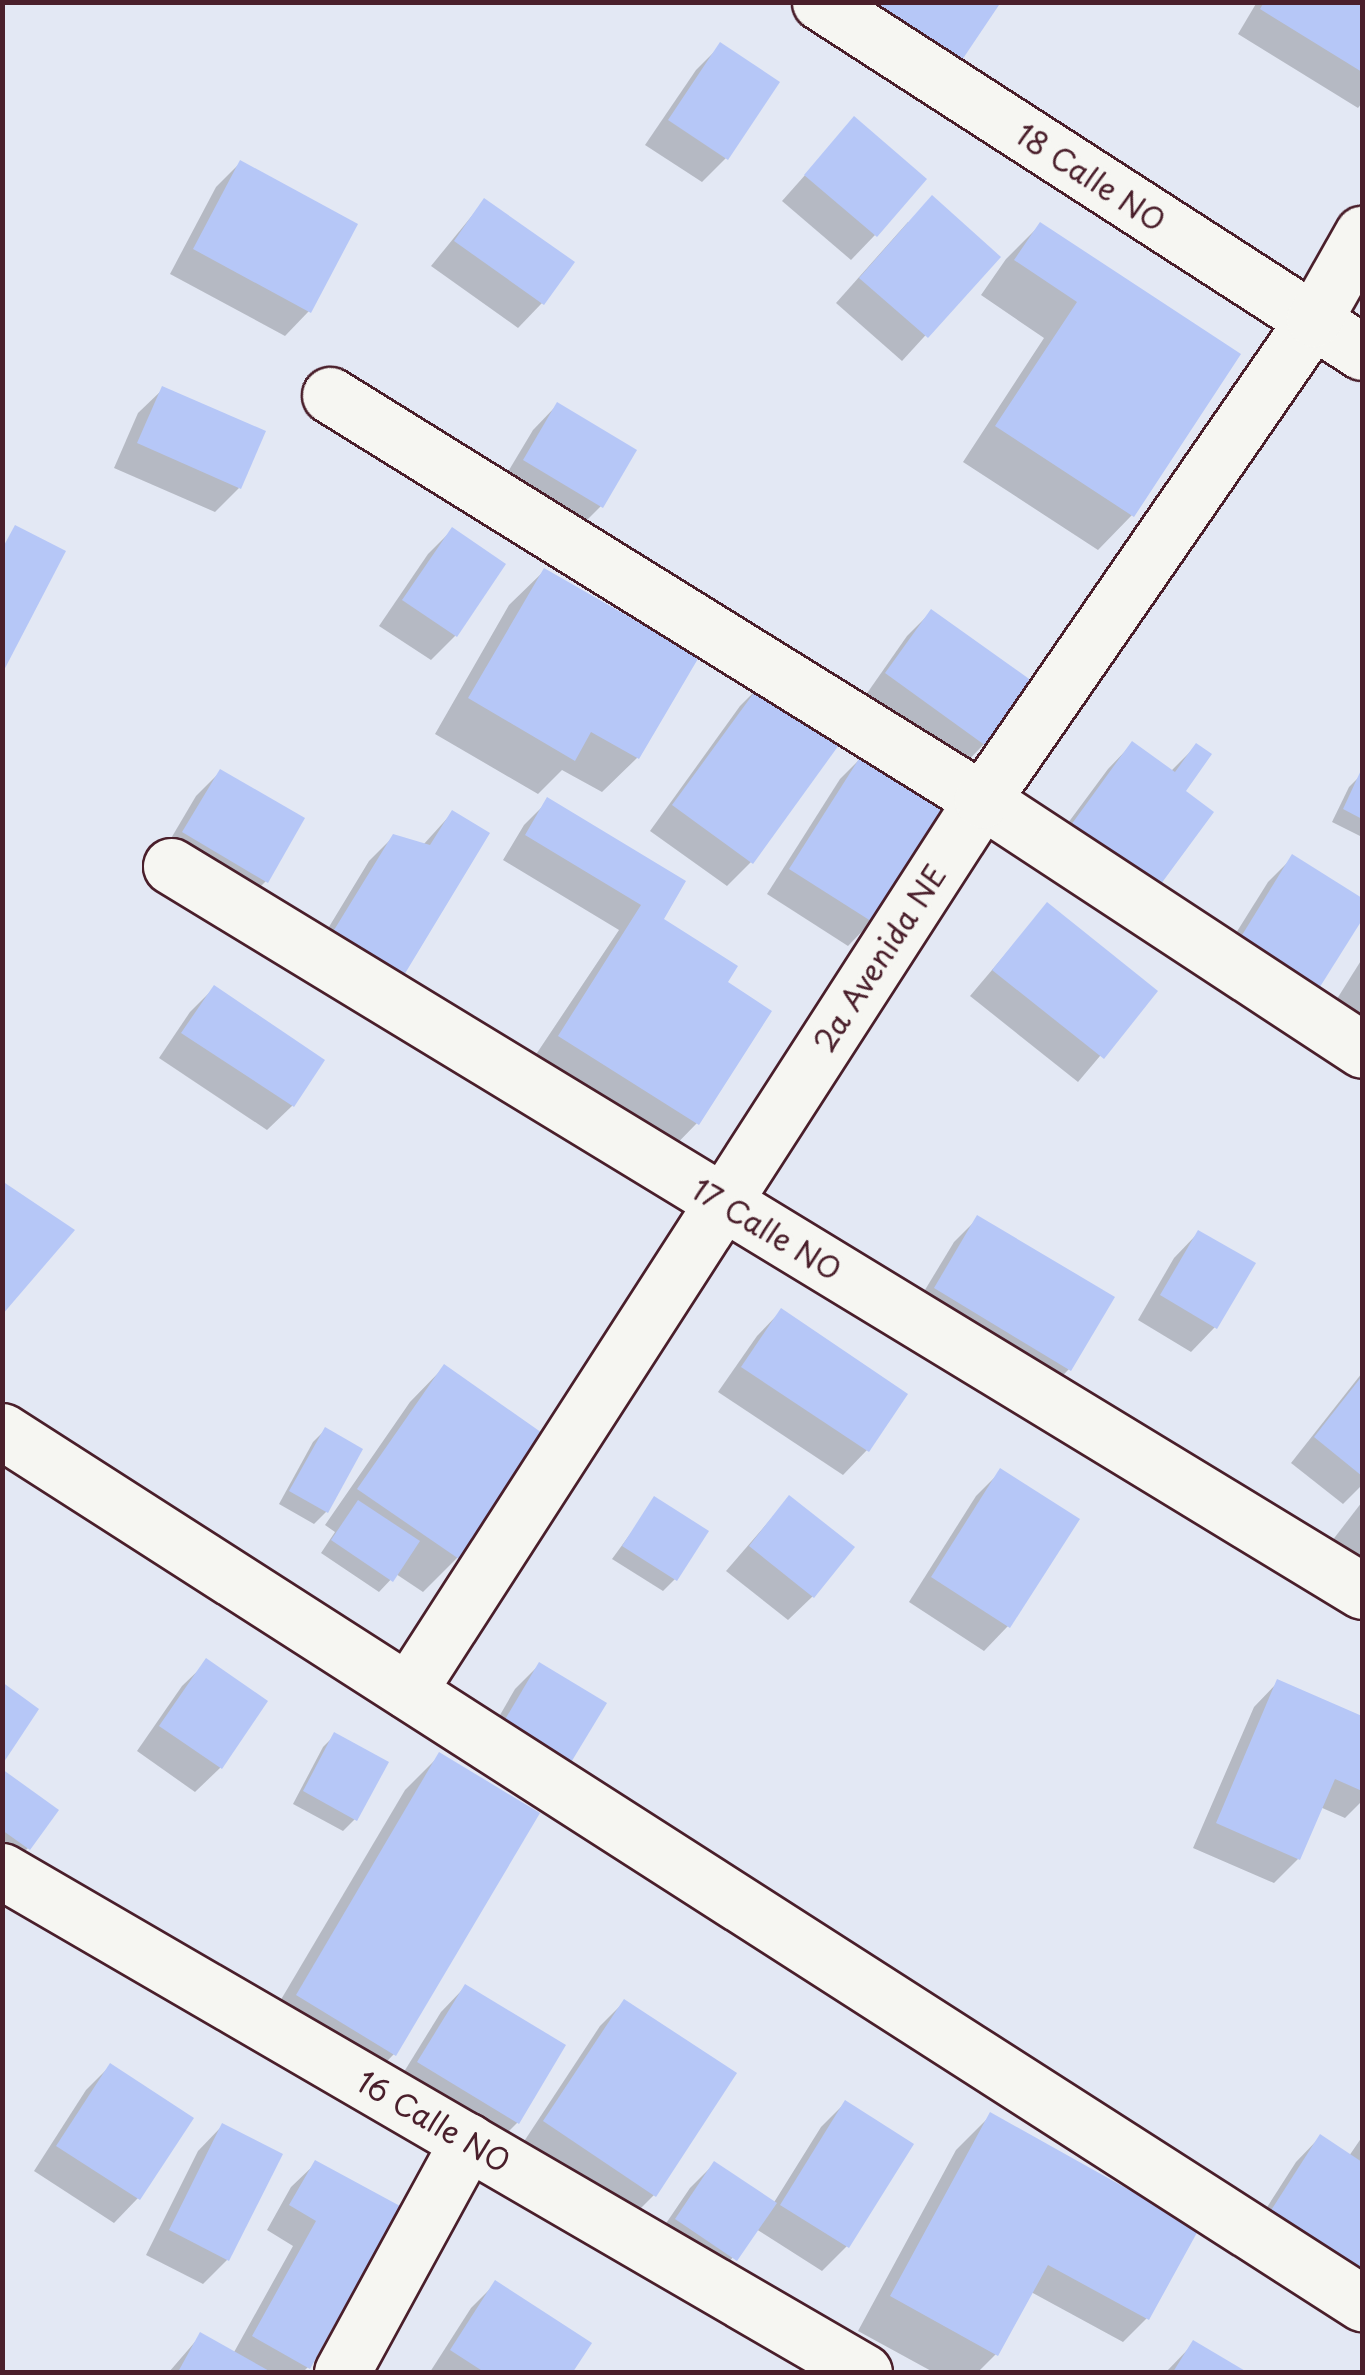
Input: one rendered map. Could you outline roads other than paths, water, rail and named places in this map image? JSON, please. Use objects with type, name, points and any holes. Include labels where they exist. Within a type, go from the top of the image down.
[{"type":"street","name":"18 Calle NO","points":[[820,2],[1362,352]]},
{"type":"street","name":"2a Avenida NE","points":[[408,1690],[982,800],[1314,319],[1362,234]]},
{"type":"street","points":[[330,395],[982,800],[1362,1050]]},
{"type":"street","name":"17 Calle NO","points":[[171,866],[1362,1591]]},
{"type":"street","points":[[8,1445],[408,1690],[1362,2304]]},
{"type":"street","name":"16 Calle NO","points":[[2,1871],[864,2372]]},
{"type":"street","points":[[342,2372],[468,2141]]}]
